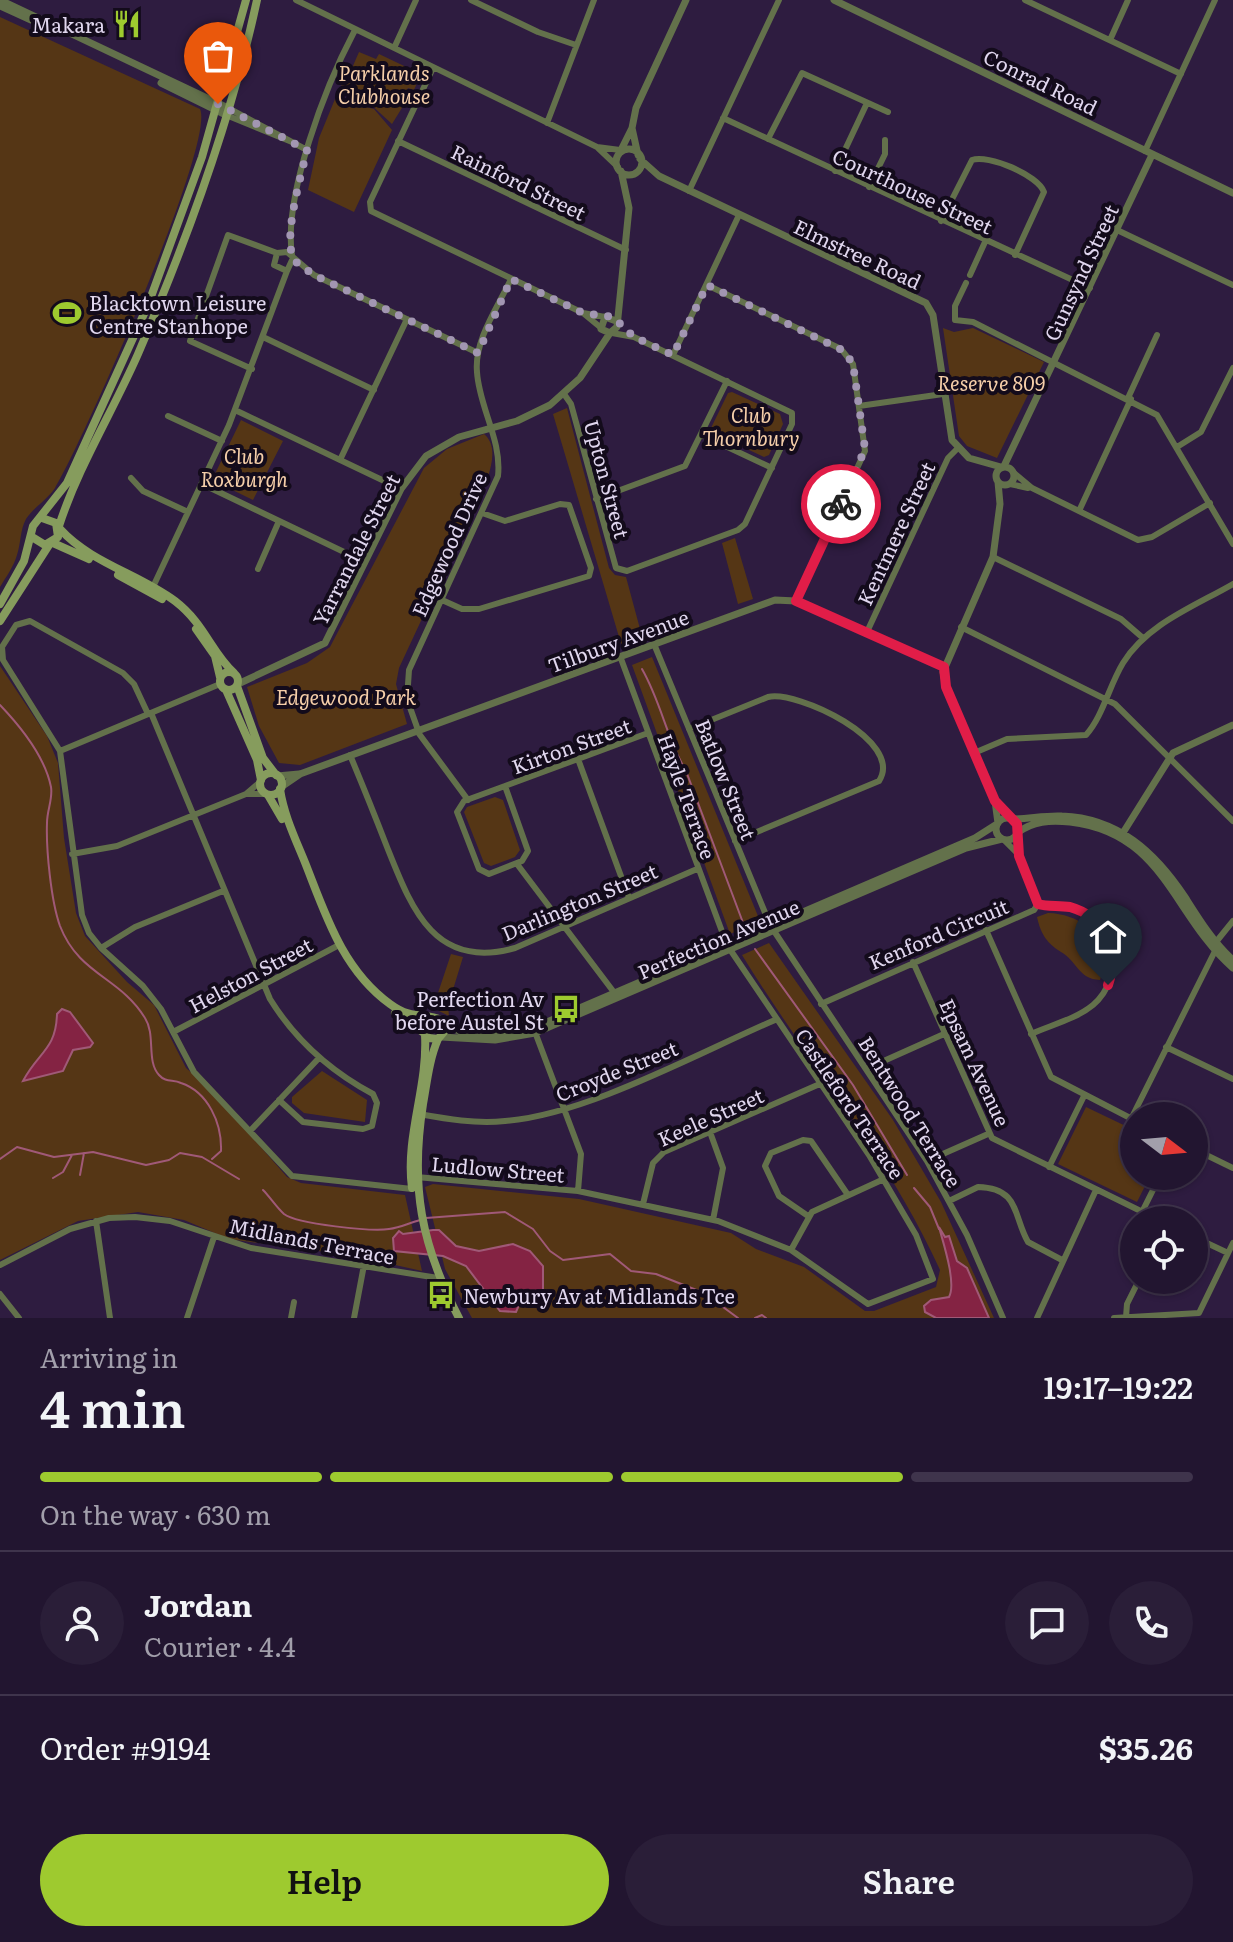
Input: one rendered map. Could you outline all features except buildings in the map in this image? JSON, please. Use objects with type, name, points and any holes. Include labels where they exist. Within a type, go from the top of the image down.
[{"type":"main road","points":[[0,604],[24,561],[33,526],[67,483],[142,320],[186,205],[246,0]]},
{"type":"main road","points":[[0,621],[51,544],[151,322],[190,224],[227,112],[257,0]]},
{"type":"main road","points":[[42,518],[50,519],[84,550],[192,616],[235,673],[263,758],[276,775],[284,810],[337,946],[358,975],[391,1005],[412,1017],[430,1018],[443,1023],[440,1038],[430,1058],[410,1154],[412,1189],[434,1267],[459,1318]]},
{"type":"main road","points":[[32,537],[38,543],[51,544],[151,590],[202,635],[219,665],[222,684],[257,760],[260,781],[282,820],[337,946],[372,997],[424,1034],[440,1038]]},
{"type":"main road","points":[[222,684],[226,672],[235,673]]},
{"type":"main road","points":[[222,684],[237,685]]},
{"type":"main road","points":[[260,781],[265,775],[276,775]]},
{"type":"main road","points":[[266,794],[281,788]]},
{"type":"main road","points":[[418,1204],[418,1114],[425,1057],[425,1023],[430,1018]]},
{"type":"street","points":[[296,0],[322,10],[354,32],[395,46],[402,53],[597,147],[620,169]]},
{"type":"street","points":[[322,10],[326,0]]},
{"type":"street","points":[[395,46],[416,0]]},
{"type":"street","points":[[471,0],[538,32],[576,45]]},
{"type":"street","points":[[547,123],[594,0]]},
{"type":"street","points":[[629,198],[620,169],[621,149],[632,128],[638,101],[686,0]]},
{"type":"street","points":[[689,191],[779,0]]},
{"type":"street","name":"Conrad Road","points":[[834,0],[1233,193]]},
{"type":"street","points":[[1025,0],[1181,74]]},
{"type":"street","points":[[1110,40],[1128,0]]},
{"type":"street","points":[[1148,153],[1215,0]]},
{"type":"street","points":[[0,3],[307,150]]},
{"type":"street","points":[[151,590],[222,441],[252,369],[275,297],[292,257],[291,230],[307,150],[321,105],[354,32]]},
{"type":"street","points":[[433,68],[369,209],[583,313],[611,333]]},
{"type":"street","points":[[768,139],[800,74],[888,112]]},
{"type":"street","points":[[835,171],[867,103]]},
{"type":"street","name":"Courthouse Street","points":[[723,118],[1090,288]]},
{"type":"street","points":[[583,313],[606,316],[617,322],[618,292],[627,250],[629,198],[638,174],[639,157],[632,128]]},
{"type":"street","points":[[869,187],[884,157],[885,140]]},
{"type":"street","name":"Rainford Street","points":[[398,141],[627,250]]},
{"type":"street","points":[[597,147],[621,149]]},
{"type":"street","name":"Elmstree Road","points":[[621,149],[639,157],[659,176],[926,303],[933,315],[949,431],[957,449]]},
{"type":"street","name":"Gunsynd Street","points":[[997,480],[1117,230],[1148,153]]},
{"type":"street","points":[[941,221],[972,160],[983,159],[1016,172],[1039,183],[1044,192],[1015,255]]},
{"type":"street","name":"Elmstree Road","points":[[620,169],[659,176]]},
{"type":"street","points":[[673,355],[739,215]]},
{"type":"street","points":[[275,297],[275,266],[291,230]]},
{"type":"street","points":[[1117,230],[1233,285]]},
{"type":"street","points":[[252,369],[190,341],[228,235],[254,247],[292,257],[314,275],[478,353]]},
{"type":"street","points":[[970,275],[985,242]]},
{"type":"street","points":[[254,247],[275,266],[314,275]]},
{"type":"street","name":"Edgewood Drive","points":[[418,730],[407,699],[407,677],[498,471],[491,428],[478,382],[478,353],[511,279]]},
{"type":"street","points":[[966,283],[955,306],[955,320],[973,322],[1130,398],[1157,415],[1233,544]]},
{"type":"street","points":[[707,285],[844,351],[853,364],[863,457],[796,601],[944,667]]},
{"type":"street","points":[[606,316],[618,292]]},
{"type":"street","name":"Yarrandale Street","points":[[596,354],[606,316]]},
{"type":"street","points":[[340,460],[407,319]]},
{"type":"street","name":"Upton Street","points":[[617,322],[634,337]]},
{"type":"street","name":"Yarrandale Street","points":[[237,685],[325,643],[401,489],[412,471],[433,450],[459,437],[529,417],[564,394],[617,322]]},
{"type":"street","name":"Upton Street","points":[[564,394],[571,404],[614,565],[620,570],[627,571],[741,528],[792,424],[792,413],[634,337],[611,333]]},
{"type":"street","points":[[1079,511],[1157,335]]},
{"type":"street","points":[[263,337],[374,390]]},
{"type":"street","points":[[1177,447],[1201,432],[1233,368]]},
{"type":"street","points":[[596,499],[681,468],[688,462],[727,381]]},
{"type":"street","points":[[859,406],[943,394]]},
{"type":"street","points":[[235,410],[401,489]]},
{"type":"street","points":[[168,416],[222,441]]},
{"type":"street","points":[[702,435],[772,468]]},
{"type":"street","name":"Gunsynd Street","points":[[1000,504],[1014,472],[1015,447]]},
{"type":"street","points":[[957,449],[979,463],[997,480],[1032,488]]},
{"type":"street","name":"Kentmere Street","points":[[866,634],[948,458],[957,449]]},
{"type":"street","points":[[979,463],[1014,472],[1032,488],[1142,540],[1210,503]]},
{"type":"street","points":[[131,478],[143,491],[188,512]]},
{"type":"street","points":[[997,480],[1000,504],[993,557],[944,667],[946,687],[995,801],[997,834],[1019,856]]},
{"type":"street","points":[[202,484],[365,562]]},
{"type":"street","points":[[442,600],[462,609],[479,609],[589,576],[591,568],[569,505],[560,504],[505,521],[482,513]]},
{"type":"street","points":[[258,569],[279,521]]},
{"type":"street","points":[[993,557],[1121,619],[1143,638]]},
{"type":"street","points":[[974,753],[1007,739],[1087,737],[1125,661],[1143,638],[1233,584]]},
{"type":"street","name":"Tilbury Avenue","points":[[281,788],[300,774],[770,601],[796,601]]},
{"type":"street","points":[[279,1100],[298,1120],[308,1124],[363,1129],[372,1126],[375,1096],[319,1058],[286,1023],[262,985],[150,713],[134,684],[123,673],[30,621],[23,621],[16,625],[2,647],[1,657],[60,751],[72,854],[85,925],[101,948],[143,986],[175,1031],[194,1072],[296,1178],[412,1189]]},
{"type":"street","points":[[961,627],[1106,697],[1233,821]]},
{"type":"street","name":"Batlow Street","points":[[654,644],[772,929]]},
{"type":"street","name":"Hayle Terrace","points":[[620,656],[728,948]]},
{"type":"street","name":"Yarrandale Street","points":[[235,673],[253,675]]},
{"type":"street","points":[[60,751],[222,684]]},
{"type":"street","points":[[689,729],[768,697],[785,696],[867,735],[882,765],[885,778],[876,783],[735,841]]},
{"type":"street","points":[[1121,835],[1170,757],[1183,747],[1233,725]]},
{"type":"street","points":[[418,730],[468,800],[461,804],[458,816],[479,869],[489,874],[526,858],[528,847],[505,786]]},
{"type":"street","name":"Kirton Street","points":[[468,800],[648,733]]},
{"type":"street","name":"Darlington Street","points":[[350,755],[410,904],[431,932],[462,949],[490,953],[515,948],[697,869]]},
{"type":"street","points":[[578,759],[629,898]]},
{"type":"street","name":"Tilbury Avenue","points":[[276,775],[300,774]]},
{"type":"street","points":[[72,854],[117,846],[246,794],[260,781]]},
{"type":"street","points":[[246,794],[266,794]]},
{"type":"street","points":[[995,801],[1011,819],[1017,834],[1019,856],[1038,904]]},
{"type":"street","points":[[1011,819],[1072,817],[1121,835],[1164,876],[1233,968]]},
{"type":"street","name":"Perfection Avenue","points":[[772,929],[1011,819]]},
{"type":"street","points":[[1017,834],[1034,823],[1063,821],[1121,835]]},
{"type":"street","name":"Perfection Avenue","points":[[440,1038],[485,1040],[534,1031],[983,841],[1017,834]]},
{"type":"street","points":[[517,864],[617,996]]},
{"type":"street","points":[[101,948],[135,927],[223,891]]},
{"type":"street","name":"Kenford Circuit","points":[[821,1004],[1034,910],[1038,904],[1068,907],[1093,919],[1108,938],[1112,963],[1108,985],[1093,1004],[1031,1034]]},
{"type":"street","points":[[1141,1102],[1215,947],[1233,921]]},
{"type":"street","name":"Bentwood Terrace","points":[[772,929],[868,1068],[927,1161],[1003,1318]]},
{"type":"street","points":[[986,930],[1053,1079],[1120,1113]]},
{"type":"street","name":"Helston Street","points":[[175,1031],[337,946]]},
{"type":"street","points":[[1215,947],[1233,960]]},
{"type":"street","name":"Castleford Terrace","points":[[728,948],[884,1179],[920,1242],[933,1279]]},
{"type":"street","name":"Epsam Avenue","points":[[913,962],[988,1134],[1129,1206]]},
{"type":"street","name":"Croyde Street","points":[[418,1114],[491,1122],[565,1110],[775,1020]]},
{"type":"street","name":"Perfection Avenue","points":[[443,1023],[458,1031],[482,1035],[534,1031]]},
{"type":"street","points":[[534,1031],[581,1154],[578,1191]]},
{"type":"street","points":[[868,1068],[944,1034]]},
{"type":"street","points":[[1166,1047],[1232,1076]]},
{"type":"street","points":[[251,1130],[319,1058]]},
{"type":"street","name":"Keele Street","points":[[643,1204],[655,1159],[822,1083]]},
{"type":"street","points":[[1049,1167],[1084,1096]]},
{"type":"street","points":[[710,1132],[723,1168],[713,1220]]},
{"type":"street","points":[[927,1161],[988,1134]]},
{"type":"street","points":[[808,1216],[775,1191],[765,1166],[771,1153],[803,1140],[811,1141],[848,1195]]},
{"type":"street","points":[[1208,1156],[1233,1168]]},
{"type":"street","name":"Ludlow Street","points":[[416,1177],[578,1191],[713,1220],[791,1250],[868,1304],[933,1279]]},
{"type":"street","points":[[791,1250],[808,1216],[884,1179]]},
{"type":"street","points":[[949,1201],[978,1187],[999,1192],[1016,1207],[1028,1242],[1062,1260]]},
{"type":"street","points":[[1037,1318],[1096,1190]]},
{"type":"street","name":"Midlands Terrace","points":[[0,1265],[70,1229],[96,1221],[135,1217],[159,1219],[251,1248],[438,1278]]},
{"type":"street","points":[[96,1221],[110,1318]]},
{"type":"street","points":[[187,1318],[214,1237]]},
{"type":"street","points":[[1114,1318],[1199,1313],[1233,1243]]},
{"type":"street","points":[[1208,1244],[1228,1253]]},
{"type":"street","points":[[354,1318],[364,1265]]},
{"type":"street","points":[[0,1294],[19,1318]]},
{"type":"street","points":[[1126,1317],[1126,1308],[1132,1294]]},
{"type":"street","points":[[291,1318],[294,1302]]},
{"type":"green space","name":"Blacktown Leisure Centre Stanhope","points":[[0,17],[200,109],[199,133],[188,176],[144,294],[70,460],[55,488],[26,519],[16,559],[0,587]]},
{"type":"green space","name":"Parklands Clubhouse","points":[[359,52],[376,59],[379,54],[421,74],[414,90],[408,88],[405,103],[392,124],[368,102],[340,93],[344,74],[349,75]]},
{"type":"green space","points":[[335,99],[374,109],[392,130],[354,212],[308,190],[319,138]]},
{"type":"green space","name":"Reserve 809","points":[[943,328],[954,332],[973,328],[1044,362],[997,458],[967,446],[959,436]]},
{"type":"green space","name":"Club Thornbury","points":[[732,392],[780,414],[783,424],[769,455],[764,457],[713,433],[711,428],[728,393]]},
{"type":"green space","points":[[567,408],[609,568],[615,575],[626,577],[643,640],[622,647],[553,414]]},
{"type":"green space","name":"Club Roxburgh","points":[[241,420],[283,441],[253,500],[212,480]]},
{"type":"green space","name":"Edgewood Park","points":[[484,434],[492,449],[488,477],[399,668],[396,684],[407,724],[300,765],[279,763],[259,726],[247,687],[307,663],[330,647],[424,468],[447,449]]},
{"type":"green space","points":[[735,538],[753,599],[738,604],[722,543]]},
{"type":"green space","points":[[652,657],[760,921],[730,934],[632,665]]},
{"type":"green space","points":[[0,666],[47,736],[58,763],[64,838],[76,913],[85,936],[127,982],[154,1005],[186,1068],[209,1088],[287,1177],[301,1183],[405,1195],[422,1271],[355,1256],[229,1239],[184,1220],[138,1212],[78,1221],[0,1260]]},
{"type":"green space","points":[[495,797],[503,800],[520,850],[515,857],[491,866],[484,863],[464,812],[467,807]]},
{"type":"green space","points":[[1048,913],[1074,919],[1093,933],[1103,954],[1100,980],[1082,973],[1045,938],[1037,917]]},
{"type":"green space","points":[[769,943],[893,1120],[941,1202],[994,1318],[472,1318],[445,1269],[425,1187],[433,1184],[579,1199],[731,1233],[756,1249],[804,1267],[865,1311],[874,1311],[936,1287],[940,1270],[896,1187],[742,955]]},
{"type":"green space","points":[[451,954],[463,957],[448,1006],[449,1016],[429,1006],[436,999]]},
{"type":"green space","points":[[322,1071],[367,1100],[365,1122],[304,1113],[292,1103],[292,1097]]},
{"type":"green space","points":[[1086,1107],[1120,1123],[1120,1190],[1143,1190],[1137,1202],[1058,1164]]},
{"type":"shaded area","points":[[62,1009],[70,1012],[93,1043],[90,1047],[73,1050],[63,1071],[23,1081],[50,1043],[57,1014]]},
{"type":"shaded area","points":[[939,1227],[945,1237],[949,1236],[957,1261],[967,1268],[989,1318],[936,1318],[925,1312],[924,1306],[931,1300],[949,1297],[951,1290]]},
{"type":"shaded area","points":[[439,1230],[456,1246],[479,1251],[513,1244],[530,1251],[543,1266],[543,1294],[519,1305],[516,1312],[500,1311],[466,1266],[443,1256],[394,1251],[393,1238],[399,1231],[403,1234]]},
{"type":"waterway","points":[[642,669],[686,771],[745,928]]},
{"type":"waterway","points":[[0,705],[38,754],[51,787],[47,847],[60,926],[78,955],[124,993],[145,1018],[150,1032],[153,1063],[159,1075],[191,1087],[212,1110],[221,1140],[221,1151],[212,1159]]},
{"type":"waterway","points":[[755,949],[853,1085],[907,1175]]},
{"type":"waterway","points":[[0,1159],[17,1147],[54,1157],[93,1152],[146,1165],[169,1160],[180,1153],[202,1157],[239,1179]]},
{"type":"waterway","points":[[80,1175],[84,1153]]},
{"type":"waterway","points":[[53,1178],[63,1172],[72,1155]]},
{"type":"waterway","points":[[914,1188],[930,1207],[939,1229]]},
{"type":"waterway","points":[[263,1190],[284,1214],[319,1224],[380,1230],[420,1220]]},
{"type":"waterway","points":[[426,1218],[505,1212],[533,1229],[550,1251],[563,1260],[610,1254],[631,1271],[656,1274],[704,1293],[738,1318]]},
{"type":"waterway","points":[[755,1318],[762,1315],[766,1318]]},
{"type":"way so far","points":[[218,104],[286,136],[307,150],[291,230],[292,255],[297,263],[314,275],[478,353],[511,279],[583,313],[613,317],[634,337],[673,355],[707,285],[844,351],[853,364],[865,449],[841,504]]},
{"type":"place","name":"Makara","points":[[127,24]]},
{"type":"place","name":"Blacktown Leisure Centre Stanhope","points":[[67,313]]},
{"type":"place","name":"Perfection Av before Austel St","points":[[566,1009]]},
{"type":"place","name":"Newbury Av at Midlands Tce","points":[[441,1295]]},
{"type":"route","points":[[841,504],[796,601],[933,665],[944,667],[946,687],[995,801],[1017,824],[1019,856],[1038,904],[1074,908],[1102,928],[1112,954],[1108,985]]}]
